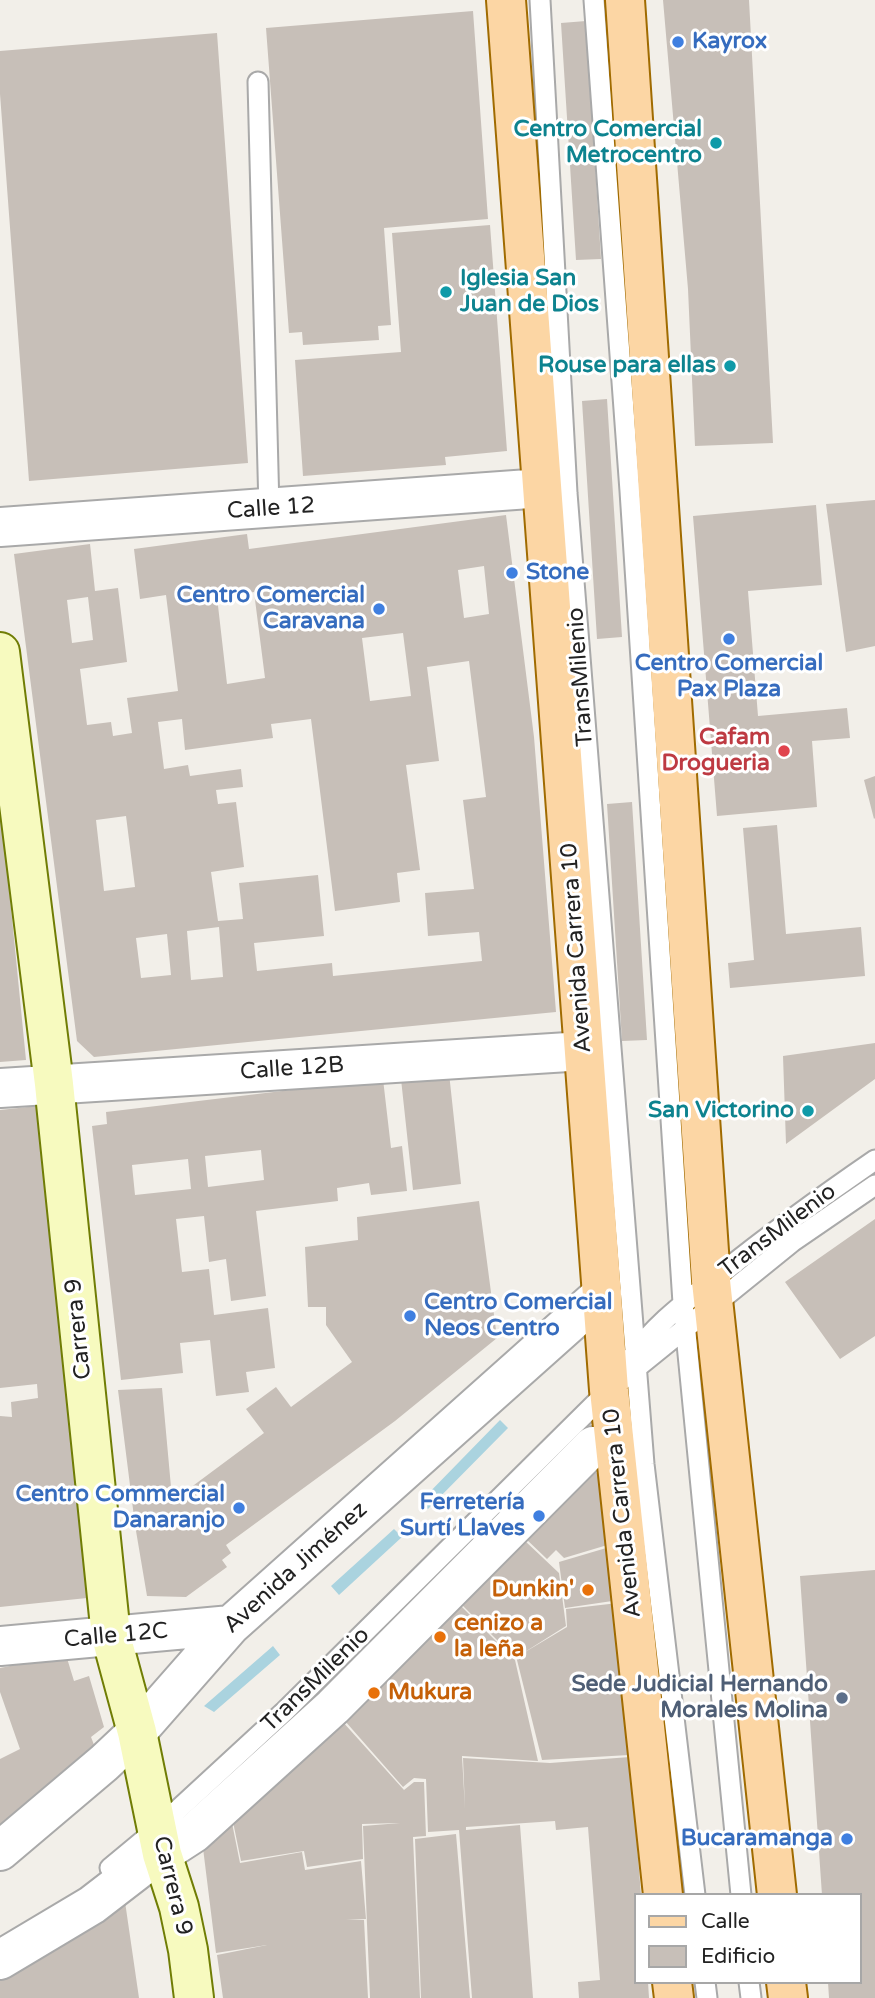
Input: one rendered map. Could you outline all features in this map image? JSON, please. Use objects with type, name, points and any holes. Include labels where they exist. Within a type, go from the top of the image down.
[{"type":"main road","name":"Avenida Carrera 10","points":[[506,0],[602,1294],[627,1371],[663,1893]]},
{"type":"main road","points":[[625,0],[703,1297],[777,1893]]},
{"type":"street","name":"Calle 12","points":[[0,527],[543,488]]},
{"type":"street","name":"Carrera 9","points":[[0,652],[54,1084],[111,1636],[160,1841],[179,1907],[194,1998]]},
{"type":"street","name":"Calle 12B","points":[[0,1088],[584,1051]]},
{"type":"street","name":"Avenida Jiménez","points":[[0,1851],[104,1763],[136,1732],[231,1625],[602,1294]]},
{"type":"street","points":[[0,1960],[92,1905],[160,1841],[194,1833],[333,1707],[593,1446]]},
{"type":"street","name":"Calle 12C","points":[[0,1646],[231,1625]]},
{"type":"lane","name":"TransMilenio","points":[[540,0],[567,493],[627,1371],[644,1464],[695,1893]]},
{"type":"lane","name":"TransMilenio","points":[[594,0],[630,491],[703,1297],[685,1330],[741,1893]]},
{"type":"lane","points":[[258,82],[269,509]]},
{"type":"lane","name":"TransMilenio","points":[[0,1945],[160,1841],[285,1711],[627,1371],[685,1330],[703,1297],[796,1214],[875,1160]]},
{"type":"lane","name":"TransMilenio","points":[[627,1371],[659,1324],[800,1236],[875,1185]]},
{"type":"water","points":[[500,1420],[508,1428],[428,1509],[420,1502]]},
{"type":"water","points":[[394,1529],[402,1537],[339,1595],[331,1586]]},
{"type":"water","points":[[273,1646],[280,1655],[214,1712],[204,1706]]},
{"type":"building","name":"Centro Comercial Metrocentro","points":[[663,0],[749,0],[773,443],[695,446],[688,289]]},
{"type":"building","points":[[473,11],[488,219],[384,228],[391,325],[378,326],[379,340],[303,345],[302,332],[289,333],[266,28]]},
{"type":"building","points":[[586,21],[601,259],[576,260],[561,23]]},
{"type":"building","points":[[217,33],[248,463],[29,481],[0,94],[0,51]]},
{"type":"building","name":"Iglesia San Juan de Dios","points":[[490,225],[507,451],[445,457],[446,465],[303,476],[295,360],[401,352],[392,233]]},
{"type":"building","points":[[607,399],[622,637],[597,639],[582,401]]},
{"type":"building","points":[[875,500],[875,646],[846,652],[826,504]]},
{"type":"building","points":[[816,505],[822,585],[748,591],[758,716],[847,708],[850,738],[812,741],[817,807],[717,816],[693,516]]},
{"type":"building","points":[[506,515],[534,737],[556,1012],[94,1057],[77,1041],[14,554],[90,544],[95,591],[118,588],[127,662],[80,669],[87,725],[111,722],[113,736],[132,733],[127,698],[178,691],[166,595],[140,599],[134,549],[247,534],[249,549]],"holes":[[[484,566],[489,614],[464,618],[458,570]],[[254,592],[265,678],[227,684],[217,597]],[[88,597],[93,640],[72,643],[67,600]],[[403,633],[411,696],[370,701],[362,638]],[[469,661],[486,797],[463,800],[474,889],[425,893],[428,936],[479,932],[482,961],[333,976],[332,963],[257,971],[254,943],[324,936],[318,875],[239,883],[243,919],[218,921],[211,872],[244,867],[236,802],[218,804],[216,790],[243,787],[241,769],[190,776],[188,765],[164,769],[158,722],[182,719],[185,750],[273,738],[271,724],[311,719],[335,911],[400,902],[397,873],[420,870],[406,765],[439,761],[427,667]],[[126,816],[135,887],[104,891],[96,820]],[[219,927],[223,977],[191,980],[187,931]],[[167,934],[171,975],[141,978],[136,938]]]},
{"type":"building","points":[[875,776],[875,818],[874,819],[864,780]]},
{"type":"building","name":"San Victorino","points":[[632,802],[647,1040],[622,1041],[607,804]]},
{"type":"building","points":[[0,817],[26,1060],[0,1062]]},
{"type":"building","points":[[777,825],[786,934],[861,927],[865,976],[730,988],[728,963],[754,960],[743,828]]},
{"type":"building","name":"San Victorino","points":[[875,1043],[875,1079],[786,1144],[783,1056]]},
{"type":"building","points":[[449,1073],[461,1184],[413,1190],[401,1079]]},
{"type":"building","points":[[383,1079],[391,1148],[402,1146],[407,1191],[371,1195],[369,1183],[337,1188],[338,1201],[256,1211],[266,1296],[231,1301],[226,1259],[209,1262],[204,1216],[176,1219],[182,1272],[209,1269],[214,1315],[268,1308],[275,1368],[246,1372],[249,1392],[216,1396],[210,1340],[180,1343],[183,1373],[121,1380],[92,1126],[107,1124],[106,1112]],"holes":[[[261,1150],[264,1180],[208,1187],[205,1156]],[[188,1159],[191,1189],[135,1195],[132,1165]]]},
{"type":"building","points":[[37,1106],[87,1598],[0,1607],[0,1416],[12,1417],[11,1402],[38,1398],[37,1384],[0,1388],[0,1110]]},
{"type":"building","points":[[479,1201],[497,1338],[395,1421],[226,1545],[231,1553],[222,1560],[227,1567],[186,1597],[147,1596],[118,1390],[162,1388],[171,1487],[190,1488],[264,1433],[246,1409],[276,1387],[291,1407],[352,1362],[326,1325],[326,1307],[308,1307],[305,1247],[358,1240],[357,1217]]},
{"type":"building","points":[[875,1219],[875,1336],[840,1359],[785,1282]]},
{"type":"building","points":[[594,1470],[608,1484],[614,1543],[564,1558],[556,1550],[547,1559],[525,1538]]},
{"type":"building","points":[[524,1540],[559,1573],[566,1626],[520,1655],[567,1627],[566,1609],[618,1603],[629,1755],[542,1760],[516,1656],[514,1657],[462,1605]]},
{"type":"building","points":[[613,1546],[619,1600],[565,1608],[559,1562]]},
{"type":"building","name":"Sede Judicial Hernando Morales Molina","points":[[875,1570],[875,1998],[829,1998],[828,1984],[861,1984],[861,1893],[822,1893],[800,1576]]},
{"type":"building","points":[[461,1606],[515,1660],[538,1761],[462,1756],[465,1809],[463,1758],[550,1763],[630,1757],[641,1893],[634,1893],[634,1984],[648,1984],[649,1998],[579,1998],[578,1982],[600,1980],[588,1827],[556,1830],[555,1821],[466,1827],[466,1830],[520,1825],[533,1998],[472,1998],[459,1830],[428,1832],[426,1779],[414,1778],[403,1787],[345,1721]]},
{"type":"building","points":[[66,1655],[74,1681],[89,1676],[104,1727],[91,1737],[96,1750],[0,1829],[0,1759],[20,1749],[0,1692],[0,1668]]},
{"type":"building","points":[[342,1721],[404,1790],[414,1782],[424,1782],[426,1836],[413,1837],[420,1998],[370,1998],[363,1826],[400,1823],[362,1824],[363,1859],[307,1867],[304,1851],[241,1861],[231,1812]]},
{"type":"building","points":[[230,1813],[240,1863],[302,1852],[305,1870],[361,1861],[366,1919],[346,1920],[364,1920],[368,1998],[223,1998],[217,1955],[267,1945],[216,1953],[202,1840]]},
{"type":"building","points":[[456,1834],[470,1998],[421,1998],[415,1839]]},
{"type":"building","points":[[123,1888],[139,1998],[0,1998],[0,1976]]},
{"type":"place","name":"Kayrox","points":[[678,42]]},
{"type":"place","name":"Centro Comercial Metrocentro","points":[[716,143]]},
{"type":"place","name":"Iglesia San Juan de Dios","points":[[446,292]]},
{"type":"place","name":"Rouse para ellas","points":[[730,366]]},
{"type":"place","name":"Stone","points":[[512,573]]},
{"type":"place","name":"Centro Comercial Caravana","points":[[379,609]]},
{"type":"place","name":"Centro Comercial Pax Plaza","points":[[729,639]]},
{"type":"place","name":"Cafam Drogueria","points":[[784,751]]},
{"type":"place","name":"San Victorino","points":[[808,1111]]},
{"type":"place","name":"Centro Comercial Neos Centro","points":[[410,1316]]},
{"type":"place","name":"Centro Commercial Danaranjo","points":[[239,1508]]},
{"type":"place","name":"Ferretería Surtí Llaves","points":[[539,1516]]},
{"type":"place","name":"Dunkin'","points":[[588,1590]]},
{"type":"place","name":"cenizo a la leña","points":[[440,1637]]},
{"type":"place","name":"Mukura","points":[[374,1693]]},
{"type":"place","name":"Sede Judicial Hernando Morales Molina","points":[[842,1698]]},
{"type":"place","name":"Bucaramanga","points":[[847,1839]]}]
